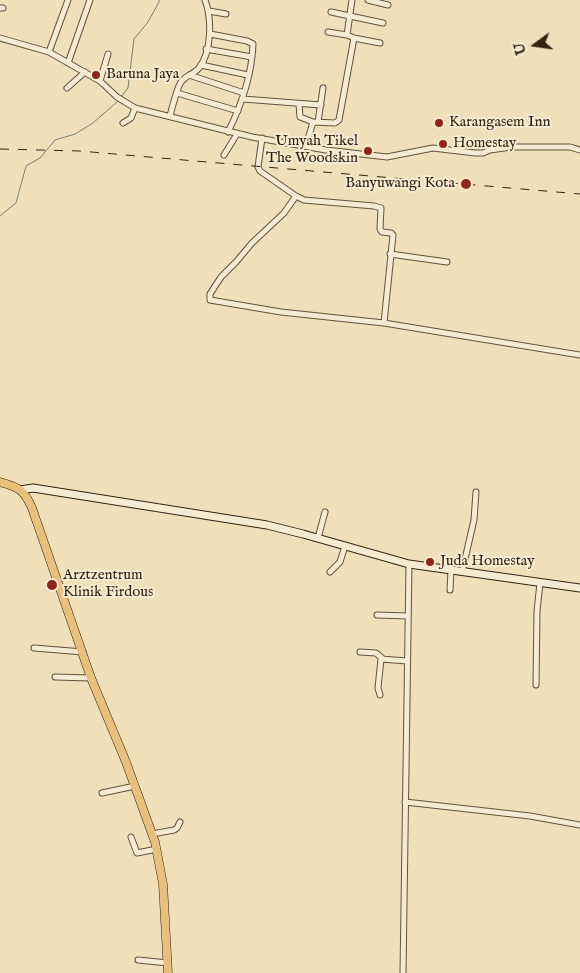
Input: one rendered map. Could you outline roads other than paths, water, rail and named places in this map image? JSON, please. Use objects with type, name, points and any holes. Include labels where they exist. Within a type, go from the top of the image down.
[{"type":"main road","points":[[0,482],[20,490],[27,497],[32,508],[92,678],[152,834],[162,874],[168,973]]},
{"type":"street","points":[[49,52],[68,0]]},
{"type":"street","points":[[68,63],[90,0]]},
{"type":"street","points":[[170,116],[181,82],[201,65],[206,49],[210,34],[209,12],[205,0]]},
{"type":"street","points":[[347,35],[352,0]]},
{"type":"street","points":[[368,0],[388,5]]},
{"type":"street","points":[[209,12],[226,14]]},
{"type":"street","points":[[331,12],[383,23]]},
{"type":"street","points":[[328,32],[380,43]]},
{"type":"street","points":[[210,34],[252,42],[252,57],[243,99],[228,132]]},
{"type":"street","points":[[0,38],[49,52],[100,81],[126,104],[135,108],[237,134],[341,152],[387,157],[433,148],[483,153],[508,147],[570,147],[580,150]]},
{"type":"street","points":[[299,104],[300,117],[316,122],[335,123],[339,120],[354,38]]},
{"type":"street","points":[[206,49],[252,57]]},
{"type":"street","points":[[100,81],[108,54]]},
{"type":"street","points":[[201,65],[248,75]]},
{"type":"street","points":[[67,88],[85,72]]},
{"type":"street","points":[[189,75],[244,93]]},
{"type":"street","points":[[306,146],[321,105],[323,88]]},
{"type":"street","points":[[177,94],[238,111]]},
{"type":"street","points":[[243,99],[321,105]]},
{"type":"street","points":[[123,123],[131,118],[135,108]]},
{"type":"street","points":[[224,155],[237,134]]},
{"type":"street","points":[[262,138],[258,167],[260,171],[296,196],[304,200],[380,207],[382,210],[380,230],[392,235],[384,323]]},
{"type":"street","points":[[296,196],[284,213],[252,243],[221,277],[210,294],[210,300],[281,312],[384,323],[580,355]]},
{"type":"street","points":[[390,254],[447,262]]},
{"type":"street","points":[[20,490],[33,488],[267,525],[409,564],[580,588]]},
{"type":"street","points":[[462,572],[468,551],[476,492]]},
{"type":"street","points":[[318,538],[325,512]]},
{"type":"street","points":[[330,572],[340,562],[345,546]]},
{"type":"street","points":[[403,973],[409,564]]},
{"type":"street","points":[[450,590],[451,570]]},
{"type":"street","points":[[536,685],[537,611],[540,583]]},
{"type":"street","points":[[377,615],[408,616]]},
{"type":"street","points":[[34,648],[83,652]]},
{"type":"street","points":[[360,652],[376,653],[382,658],[407,661]]},
{"type":"street","points":[[380,696],[378,688],[382,658]]},
{"type":"street","points":[[55,677],[92,678]]},
{"type":"street","points":[[102,793],[135,786]]},
{"type":"street","points":[[405,802],[530,816],[580,825]]},
{"type":"street","points":[[152,834],[174,830],[180,822]]},
{"type":"street","points":[[131,837],[137,852],[157,849]]},
{"type":"street","points":[[138,960],[168,963]]},
{"type":"waterway","points":[[121,97],[128,88],[134,39],[148,22],[159,0]]},
{"type":"waterway","points":[[0,216],[16,203],[26,166],[40,158],[55,140],[75,134],[93,123],[118,101]]},
{"type":"railway","points":[[0,149],[80,151],[580,194]]},
{"type":"place","name":"Baruna Jaya","points":[[96,75]]},
{"type":"place","name":"Karangasem Inn","points":[[439,123]]},
{"type":"place","name":"Homestay","points":[[443,144]]},
{"type":"place","name":"Umyah Tikel The Woodskin","points":[[368,151]]},
{"type":"place","name":"Banyuwangi Kota","points":[[466,184]]},
{"type":"place","name":"Juda Homestay","points":[[430,562]]},
{"type":"place","name":"Arztzentrum Klinik Firdous","points":[[52,585]]}]
